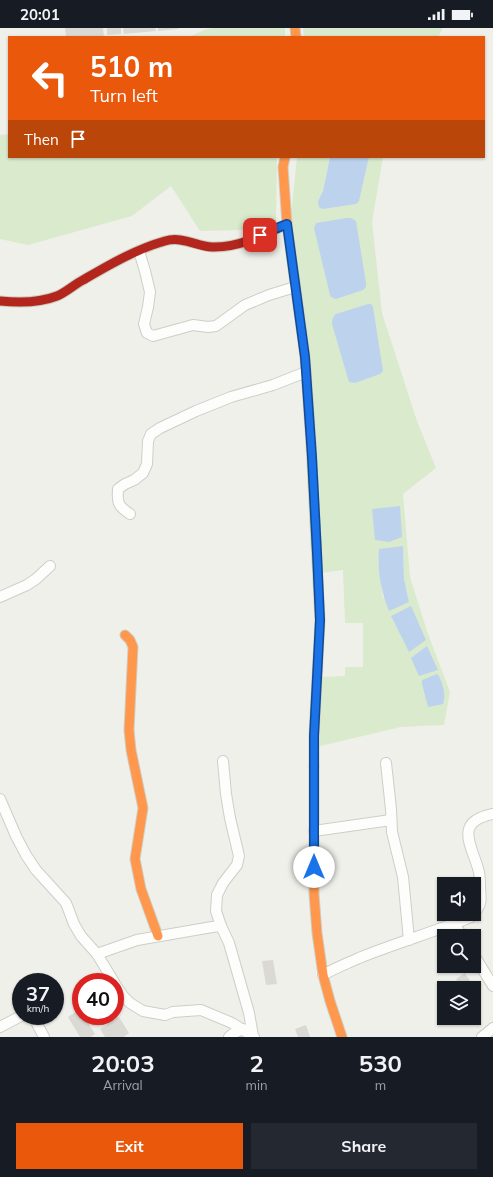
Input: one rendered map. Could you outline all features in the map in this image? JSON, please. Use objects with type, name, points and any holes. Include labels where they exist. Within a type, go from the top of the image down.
[{"type":"street","points":[[285,158],[283,167],[287,224],[306,372],[320,620],[314,736],[314,894],[317,933],[323,975],[342,1037]]},
{"type":"street","points":[[0,301],[35,301],[59,295],[116,261],[138,251],[176,238],[212,247],[230,246],[287,224]]},
{"type":"street","points":[[138,251],[150,292],[144,324],[147,333],[153,336],[194,325],[208,327],[216,326],[246,306],[269,295],[295,287]]},
{"type":"street","points":[[130,514],[122,509],[117,501],[118,489],[143,473],[147,464],[148,441],[151,434],[160,428],[212,404],[239,394],[273,385],[306,372]]},
{"type":"street","points":[[0,597],[27,585],[50,566]]},
{"type":"street","points":[[125,635],[130,640],[133,660],[129,730],[130,750],[143,808],[135,859],[141,889],[158,936]]},
{"type":"street","points":[[223,761],[230,818],[239,856],[237,865],[223,883],[217,895],[216,911],[229,943],[249,1013],[253,1036]]},
{"type":"street","points":[[386,763],[391,820],[395,846],[403,877],[408,940]]},
{"type":"street","points":[[0,799],[26,855],[36,870],[66,903],[74,924],[81,936],[97,954],[109,973]]},
{"type":"street","points":[[479,877],[471,850],[468,832],[470,826],[477,820],[484,816],[493,814]]},
{"type":"street","points":[[314,831],[391,820]]},
{"type":"street","points":[[323,975],[336,967],[392,945],[461,921]]},
{"type":"street","points":[[454,924],[457,929]]},
{"type":"street","points":[[97,954],[137,940],[221,926]]},
{"type":"street","points":[[481,966],[493,986]]},
{"type":"street","points":[[124,996],[127,1000],[143,1011],[165,1015],[173,1012],[202,1010],[243,1029],[253,1036]]},
{"type":"street","points":[[0,1027],[12,1021]]},
{"type":"street","points":[[38,1025],[44,1037]]},
{"type":"street","points":[[482,1037],[493,1028]]},
{"type":"street","points":[[229,1037],[243,1029]]},
{"type":"green space","points":[[213,28],[285,28],[285,36],[191,36],[204,30]]},
{"type":"green space","points":[[303,28],[443,28],[439,36],[304,36]]},
{"type":"green space","points":[[8,134],[8,158],[277,158],[276,222],[242,230],[200,231],[171,186],[132,216],[28,245],[0,239],[0,135]]},
{"type":"green space","points":[[297,158],[330,158],[323,191],[318,201],[359,200],[369,158],[383,158],[372,222],[382,313],[417,421],[436,468],[403,494],[410,577],[427,631],[450,692],[444,725],[401,727],[316,747],[320,677],[345,676],[345,667],[363,667],[363,623],[345,623],[343,570],[322,573],[291,215]],"holes":[[[403,546],[404,579],[409,602],[383,598],[378,559]]]},
{"type":"water","points":[[330,158],[369,158],[359,201],[356,204],[323,209],[319,207],[318,201],[323,191]]},
{"type":"water","points":[[351,218],[356,221],[366,287],[363,290],[336,299],[330,294],[314,228],[316,223]]},
{"type":"water","points":[[371,304],[373,307],[383,371],[380,374],[355,383],[349,382],[332,324],[332,319],[336,314]]},
{"type":"water","points":[[400,506],[402,537],[389,542],[375,540],[372,509]]},
{"type":"water","points":[[403,546],[404,579],[409,602],[389,611],[380,580],[379,549]]},
{"type":"water","points":[[411,606],[426,640],[409,652],[391,616]]},
{"type":"water","points":[[427,646],[438,670],[419,676],[411,658]]},
{"type":"water","points":[[437,674],[444,690],[443,704],[428,707],[422,680]]},
{"type":"building","points":[[65,28],[103,28],[104,36],[66,36]]},
{"type":"building","points":[[107,28],[121,28],[121,34],[107,35]]},
{"type":"building","points":[[123,28],[155,28],[156,31],[124,34]]},
{"type":"building","points":[[158,28],[178,28],[178,29],[158,31]]},
{"type":"building","points":[[273,960],[277,984],[266,985],[262,961]]},
{"type":"building","points":[[465,973],[470,981],[457,981],[456,979]]},
{"type":"building","points":[[72,1014],[72,1024],[68,1017]]},
{"type":"building","points":[[73,1025],[90,1025],[95,1034],[91,1037],[80,1037]]},
{"type":"building","points":[[106,1025],[124,1025],[129,1033],[124,1037],[105,1037],[100,1029]]},
{"type":"building","points":[[306,1025],[310,1037],[298,1037],[295,1029]]},
{"type":"traffic: fast","points":[[311,443],[320,620],[314,736],[314,766]]},
{"type":"traffic: slow","points":[[295,28],[296,36]]},
{"type":"traffic: slow","points":[[285,158],[283,167],[287,224],[305,357],[311,443]]},
{"type":"traffic: slow","points":[[125,635],[130,640],[133,647],[129,730],[131,750],[143,808],[135,859],[141,889],[158,936]]},
{"type":"traffic: slow","points":[[314,766],[314,894],[317,933],[323,975],[342,1037]]},
{"type":"traffic: jam","points":[[0,301],[29,302],[57,296],[123,258],[144,248],[165,241],[183,240],[206,246],[222,247],[251,240],[287,224]]},
{"type":"route","points":[[260,235],[287,224],[305,357],[312,457],[320,620],[314,736],[314,867]]}]
